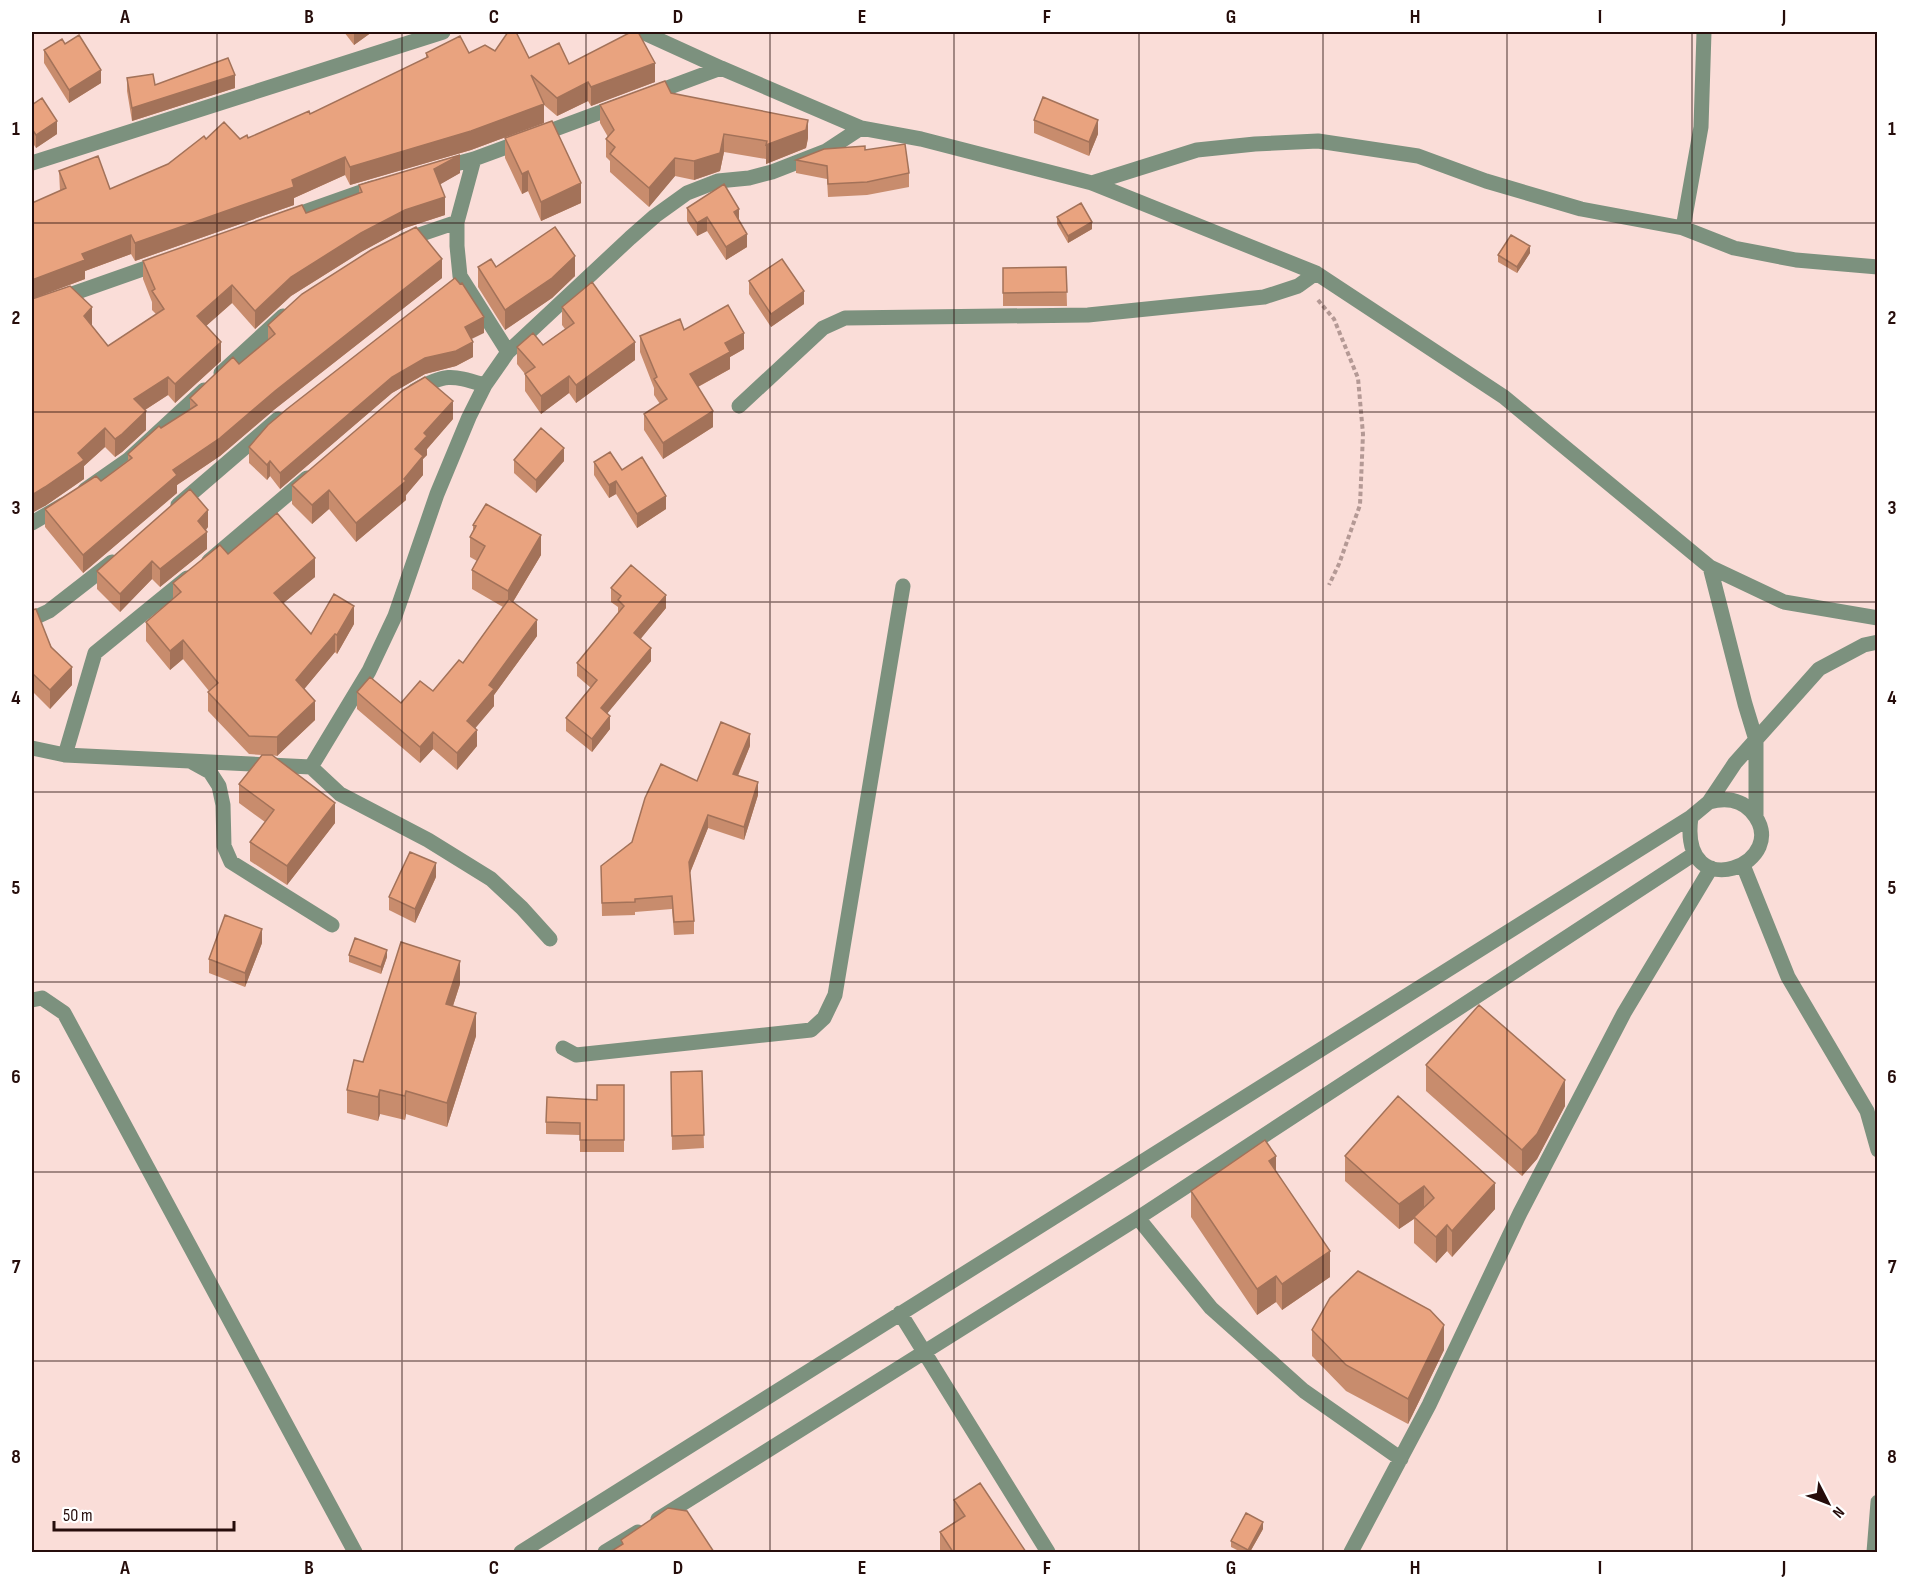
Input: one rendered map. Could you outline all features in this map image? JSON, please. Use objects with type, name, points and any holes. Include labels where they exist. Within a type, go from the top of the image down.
[{"type":"street","points":[[32,163],[443,32]]},
{"type":"street","points":[[642,32],[661,36],[721,68],[861,128],[921,139],[1092,183],[1316,273],[1504,396],[1710,567],[1784,602],[1878,618]]},
{"type":"street","points":[[1683,228],[1701,127],[1704,32]]},
{"type":"street","points":[[429,172],[474,159],[721,68]]},
{"type":"street","points":[[311,767],[369,671],[395,616],[437,494],[485,385],[508,352],[630,238],[687,193],[718,181],[749,178],[772,172],[826,151],[861,128]]},
{"type":"street","points":[[1092,183],[1197,150],[1318,141],[1418,156],[1486,181],[1581,209],[1683,228],[1734,248],[1796,260],[1878,267]]},
{"type":"street","points":[[474,159],[457,222],[455,279],[508,352]]},
{"type":"street","points":[[273,223],[383,185]]},
{"type":"street","points":[[392,246],[409,237],[457,222]]},
{"type":"street","points":[[32,308],[174,258]]},
{"type":"street","points":[[739,406],[823,328],[845,318],[1088,315],[1264,297],[1303,284],[1316,273]]},
{"type":"street","points":[[32,523],[50,514],[128,460],[296,304]]},
{"type":"street","points":[[405,397],[430,382],[453,375],[485,385]]},
{"type":"street","points":[[166,515],[290,409]]},
{"type":"street","points":[[65,755],[95,653],[241,535],[319,468]]},
{"type":"street","points":[[32,619],[49,610],[122,553]]},
{"type":"street","points":[[1710,567],[1756,740],[1756,817]]},
{"type":"street","points":[[563,1048],[576,1055],[811,1030],[824,1018],[835,995],[903,586]]},
{"type":"street","points":[[520,1552],[1691,817],[1709,802],[1735,763],[1819,669],[1864,645],[1878,642]]},
{"type":"street","points":[[32,748],[65,755],[311,767],[340,794],[428,840],[491,879],[550,939]]},
{"type":"street","points":[[190,761],[210,772],[219,786],[223,805],[224,846],[231,862],[332,924]]},
{"type":"street","points":[[1691,817],[1690,843],[1694,854],[1701,862],[1711,868],[1733,870],[1752,858],[1761,838],[1756,817],[1740,802],[1730,799],[1709,802]]},
{"type":"street","points":[[605,1552],[676,1514],[925,1352],[1138,1218],[1694,854]]},
{"type":"street","points":[[1743,865],[1788,977],[1868,1111],[1878,1150]]},
{"type":"street","points":[[1351,1552],[1429,1405],[1520,1213],[1624,1013],[1711,868]]},
{"type":"street","points":[[32,1000],[42,998],[64,1013],[355,1552]]},
{"type":"street","points":[[1138,1218],[1212,1308],[1304,1391],[1401,1459]]},
{"type":"street","points":[[900,1313],[1048,1552]]},
{"type":"street","points":[[1874,1552],[1878,1502]]},
{"type":"path","points":[[1303,284],[1334,319],[1342,336],[1358,378],[1363,434],[1360,505],[1329,585]]},
{"type":"building","points":[[508,32],[516,32],[529,58],[559,43],[569,64],[631,32],[638,32],[655,63],[591,87],[588,82],[557,98],[531,75],[544,104],[471,131],[350,167],[345,157],[292,180],[294,187],[135,243],[131,235],[82,254],[85,260],[32,280],[32,203],[66,188],[59,171],[98,156],[110,189],[168,164],[204,136],[206,139],[224,122],[240,139],[247,135],[248,138],[309,111],[310,114],[428,57],[426,53],[460,36],[469,53],[485,45],[495,51]]},
{"type":"building","points":[[79,35],[101,70],[69,90],[44,50],[62,39],[65,44]]},
{"type":"building","points":[[228,58],[235,75],[132,108],[127,78],[153,74],[155,85]]},
{"type":"building","points":[[665,81],[671,93],[808,120],[806,130],[766,145],[767,141],[724,134],[720,153],[694,161],[675,158],[649,188],[610,154],[615,147],[606,139],[614,130],[600,105]]},
{"type":"building","points":[[1043,97],[1098,120],[1089,142],[1034,120]]},
{"type":"building","points":[[42,98],[57,121],[36,135],[32,129],[32,105]]},
{"type":"building","points":[[552,121],[581,183],[541,202],[528,171],[522,174],[505,138]]},
{"type":"building","points":[[905,144],[909,173],[867,182],[828,184],[827,166],[796,160],[824,149],[865,146],[865,150]]},
{"type":"building","points":[[460,155],[434,169],[445,197],[405,210],[361,233],[291,277],[255,311],[232,285],[197,316],[221,342],[175,384],[168,377],[134,399],[146,411],[122,434],[115,439],[105,428],[78,453],[84,460],[32,495],[32,299],[70,286],[92,307],[84,316],[108,346],[164,309],[152,291],[155,289],[143,261],[302,205],[306,213],[362,192],[359,185]]},
{"type":"building","points":[[724,184],[739,209],[734,212],[747,234],[726,247],[707,217],[697,223],[687,208]]},
{"type":"building","points":[[1081,203],[1092,222],[1068,236],[1057,217]]},
{"type":"building","points":[[416,227],[442,259],[275,391],[220,438],[173,470],[177,475],[83,555],[45,509],[96,476],[101,481],[132,458],[128,454],[159,426],[161,428],[197,405],[190,398],[233,357],[239,364],[275,334],[268,325],[302,294],[371,250]]},
{"type":"building","points":[[555,227],[575,256],[552,278],[505,310],[478,267],[491,259],[496,267]]},
{"type":"building","points":[[1511,235],[1530,246],[1517,267],[1498,255]]},
{"type":"building","points":[[782,259],[804,291],[771,314],[749,281]]},
{"type":"building","points":[[1066,267],[1067,292],[1003,293],[1003,268]]},
{"type":"building","points":[[455,278],[460,284],[462,283],[484,317],[465,327],[473,342],[456,351],[425,358],[392,377],[280,473],[270,461],[267,465],[249,447],[268,425],[287,409]]},
{"type":"building","points":[[592,282],[635,342],[576,385],[569,376],[541,396],[525,374],[535,367],[517,347],[533,333],[543,345],[574,323],[562,307]]},
{"type":"building","points":[[728,305],[744,333],[725,343],[730,352],[690,374],[713,411],[663,443],[644,414],[667,399],[654,379],[657,377],[640,336],[680,319],[684,330]]},
{"type":"building","points":[[425,377],[453,401],[424,433],[427,436],[415,449],[423,456],[404,479],[406,481],[356,523],[329,490],[312,505],[292,485],[403,390]]},
{"type":"building","points":[[541,428],[564,448],[536,480],[514,460]]},
{"type":"building","points":[[610,452],[622,470],[642,457],[666,496],[637,514],[616,481],[609,485],[594,462]]},
{"type":"building","points":[[190,489],[208,510],[198,521],[207,532],[160,569],[152,561],[120,594],[97,571]]},
{"type":"building","points":[[486,504],[541,535],[508,591],[472,570],[485,546],[470,537],[476,526],[473,525]]},
{"type":"building","points":[[277,513],[315,558],[274,593],[311,634],[334,594],[354,606],[337,635],[335,634],[296,680],[315,701],[277,737],[249,736],[208,692],[218,683],[183,640],[170,651],[146,622],[181,592],[173,583],[220,545],[228,554]]},
{"type":"building","points":[[631,565],[666,595],[634,633],[651,648],[601,708],[610,716],[592,739],[566,718],[597,680],[577,663],[624,606],[618,600],[621,596],[611,588]]},
{"type":"building","points":[[509,599],[537,620],[489,685],[494,689],[467,721],[477,730],[457,753],[433,732],[420,747],[357,692],[370,677],[401,703],[420,681],[433,691],[459,660],[463,663]]},
{"type":"building","points":[[36,609],[51,647],[72,667],[50,690],[32,673],[32,610]]},
{"type":"building","points":[[721,722],[750,734],[733,774],[758,782],[744,827],[708,815],[689,862],[694,921],[674,922],[672,896],[635,899],[635,902],[602,903],[601,866],[632,842],[645,798],[661,764],[697,781]]},
{"type":"building","points":[[262,755],[272,755],[335,803],[287,866],[250,842],[274,810],[239,784]]},
{"type":"building","points":[[410,852],[436,863],[415,909],[389,897]]},
{"type":"building","points":[[225,915],[262,929],[245,973],[209,959]]},
{"type":"building","points":[[355,938],[387,950],[381,967],[349,955]]},
{"type":"building","points":[[401,942],[460,961],[446,1004],[476,1013],[447,1103],[406,1091],[405,1096],[380,1090],[378,1097],[347,1090],[354,1060],[363,1062]]},
{"type":"building","points":[[1479,1005],[1565,1080],[1537,1134],[1522,1150],[1426,1065]]},
{"type":"building","points":[[702,1071],[704,1135],[672,1136],[671,1072]]},
{"type":"building","points":[[597,1085],[624,1085],[624,1140],[580,1140],[580,1123],[546,1122],[547,1097],[597,1100]]},
{"type":"building","points":[[1398,1096],[1495,1183],[1452,1231],[1447,1225],[1436,1237],[1414,1217],[1434,1198],[1424,1186],[1399,1204],[1345,1156]]},
{"type":"building","points":[[1265,1140],[1276,1156],[1269,1161],[1330,1251],[1282,1284],[1276,1276],[1257,1289],[1191,1191]]},
{"type":"building","points":[[1358,1271],[1430,1310],[1444,1325],[1408,1399],[1346,1365],[1312,1330],[1330,1298]]},
{"type":"building","points":[[980,1483],[1026,1552],[953,1552],[940,1532],[965,1516],[954,1500]]},
{"type":"building","points":[[668,1508],[687,1511],[714,1552],[610,1552],[623,1544],[621,1540]]},
{"type":"building","points":[[1246,1513],[1263,1522],[1248,1550],[1231,1541]]}]
